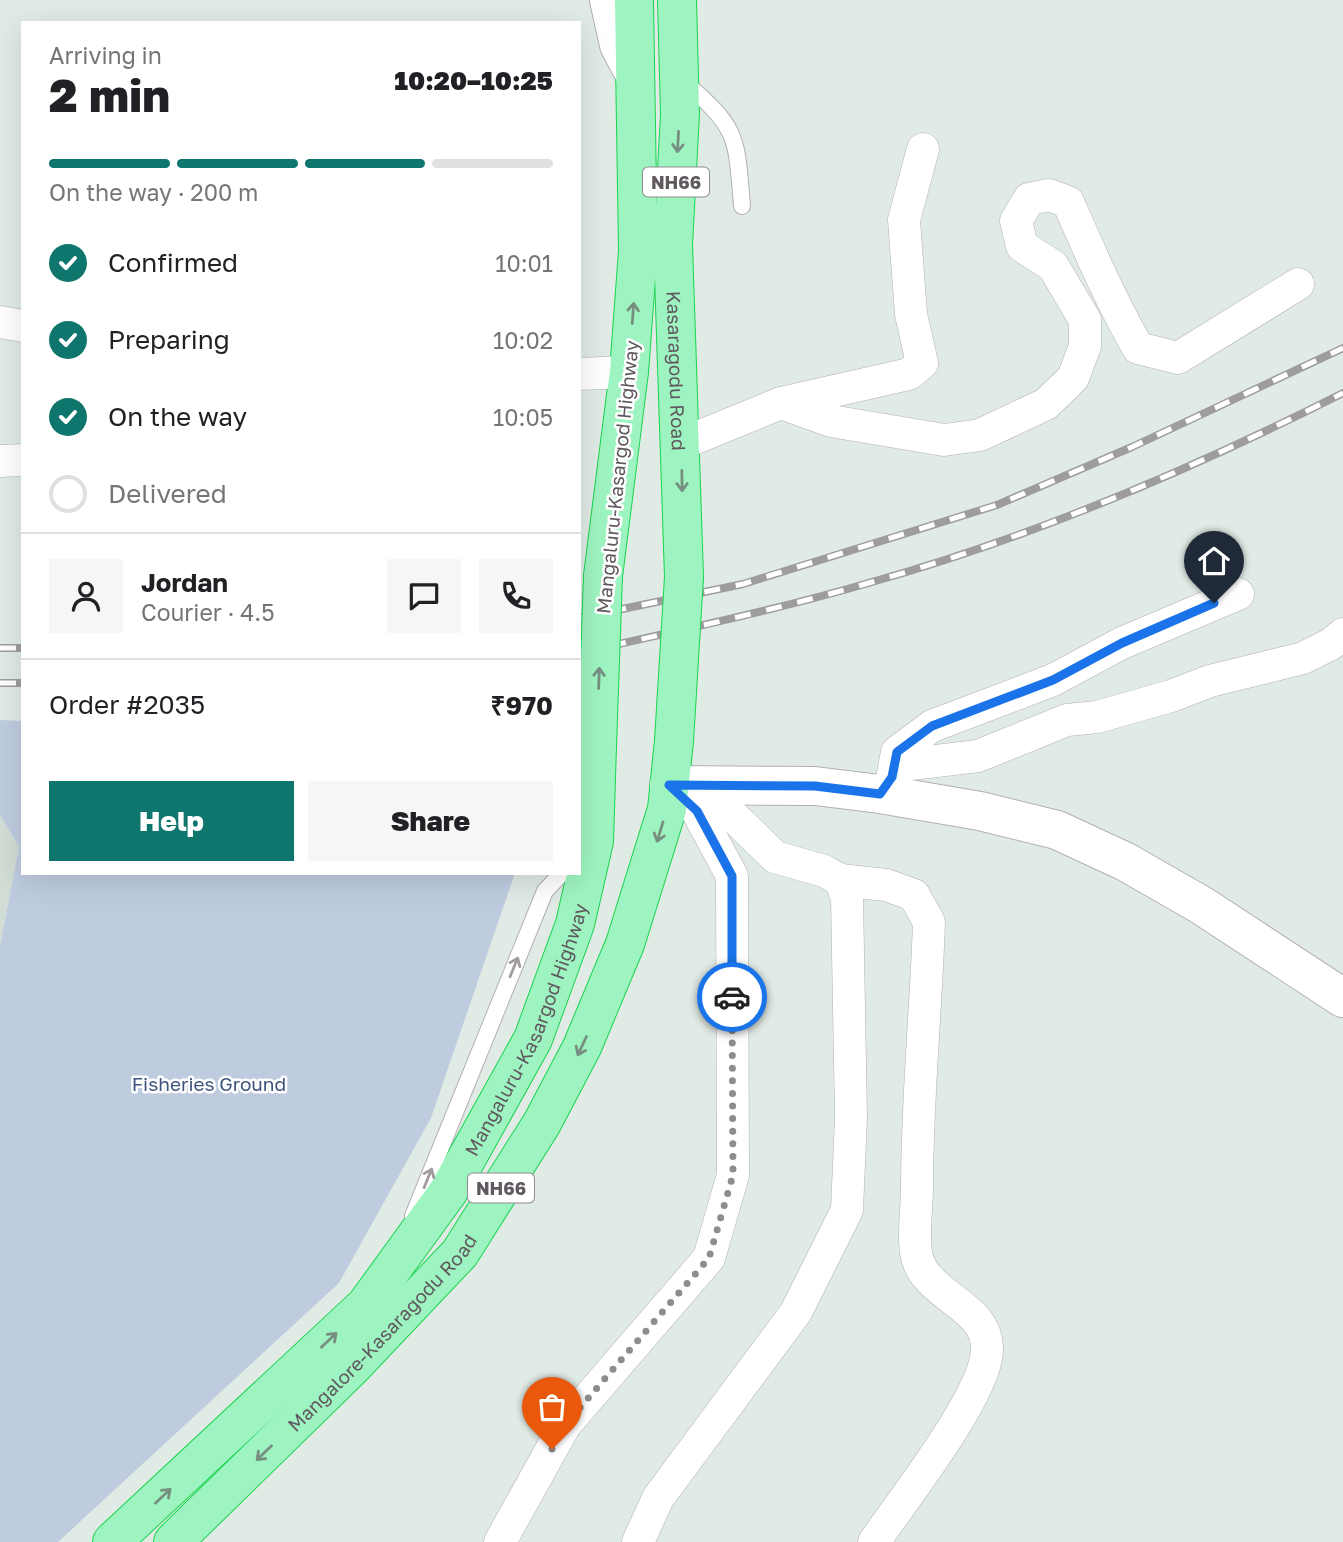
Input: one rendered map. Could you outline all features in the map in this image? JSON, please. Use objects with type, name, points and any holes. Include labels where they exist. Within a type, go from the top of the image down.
[{"type":"highway","name":"NH66","points":[[634,0],[635,75]]},
{"type":"highway","name":"Kasaragodu Road","points":[[674,741],[684,577],[673,245],[680,5]]},
{"type":"highway","name":"Mangaluru-Kasargod Highway","points":[[113,1542],[366,1305],[448,1192],[533,1039],[575,924],[587,849],[597,746],[603,576],[629,372],[638,251],[635,75]]},
{"type":"highway","name":"Mangalore-Kasaragodu Road","points":[[173,1542],[352,1367],[460,1253],[542,1123],[582,1047],[625,944],[667,809],[674,741]]},
{"type":"street","points":[[609,0],[619,44],[635,75]]},
{"type":"street","points":[[681,443],[781,403],[909,374],[922,363],[911,314],[904,220],[923,149]]},
{"type":"street","points":[[781,403],[831,421],[944,440],[980,435],[1046,404],[1073,378],[1085,346],[1085,320],[1053,266],[1022,246],[1016,221],[1029,199],[1049,195],[1069,202],[1125,326],[1138,348],[1154,354],[1178,358],[1298,284]]},
{"type":"street","points":[[0,322],[21,326]]},
{"type":"street","points":[[581,374],[629,372]]},
{"type":"street","points":[[0,461],[21,460]]},
{"type":"street","points":[[888,780],[897,752],[932,726],[1053,680],[1122,643],[1238,594]]},
{"type":"street","points":[[669,785],[815,786],[888,780],[978,756],[1067,720],[1097,717],[1171,696],[1210,681],[1303,658],[1331,645],[1343,634]]},
{"type":"street","points":[[888,780],[980,811],[1057,830],[1126,862],[1201,905],[1343,998]]},
{"type":"street","points":[[669,785],[726,809],[775,857],[824,871],[840,880],[887,886],[914,895],[929,922],[917,1137],[915,1252],[923,1274],[982,1329],[988,1351],[972,1399],[874,1542]]},
{"type":"street","points":[[500,1542],[565,1425],[709,1258],[733,1175],[732,876],[697,811],[669,785]]},
{"type":"street","points":[[732,876],[741,865],[766,850]]},
{"type":"street","points":[[638,1542],[658,1498],[796,1312],[847,1210],[851,1117],[847,898],[840,880]]},
{"type":"lane","points":[[679,77],[726,121],[737,145],[742,205]]},
{"type":"lane","points":[[412,1242],[409,1225],[545,891],[560,875]]},
{"type":"shaded area","points":[[0,815],[19,846],[0,947]]},
{"type":"green space","name":"Fisheries Ground","points":[[0,720],[21,721],[21,875],[514,875],[431,1118],[339,1283],[58,1542],[0,1542],[0,947],[19,846],[0,815]]},
{"type":"railway","points":[[581,618],[743,584],[997,505],[1132,447],[1343,348]]},
{"type":"railway","points":[[581,653],[800,602],[992,544],[1171,474],[1343,393]]},
{"type":"railway","points":[[0,648],[21,648]]},
{"type":"railway","points":[[0,683],[21,683]]},
{"type":"way so far","points":[[552,1449],[565,1425],[709,1258],[733,1175],[732,997]]},
{"type":"route","points":[[732,997],[732,876],[697,811],[669,785],[815,786],[880,794],[892,777],[897,752],[932,726],[1053,680],[1082,667],[1122,643],[1214,603]]}]
